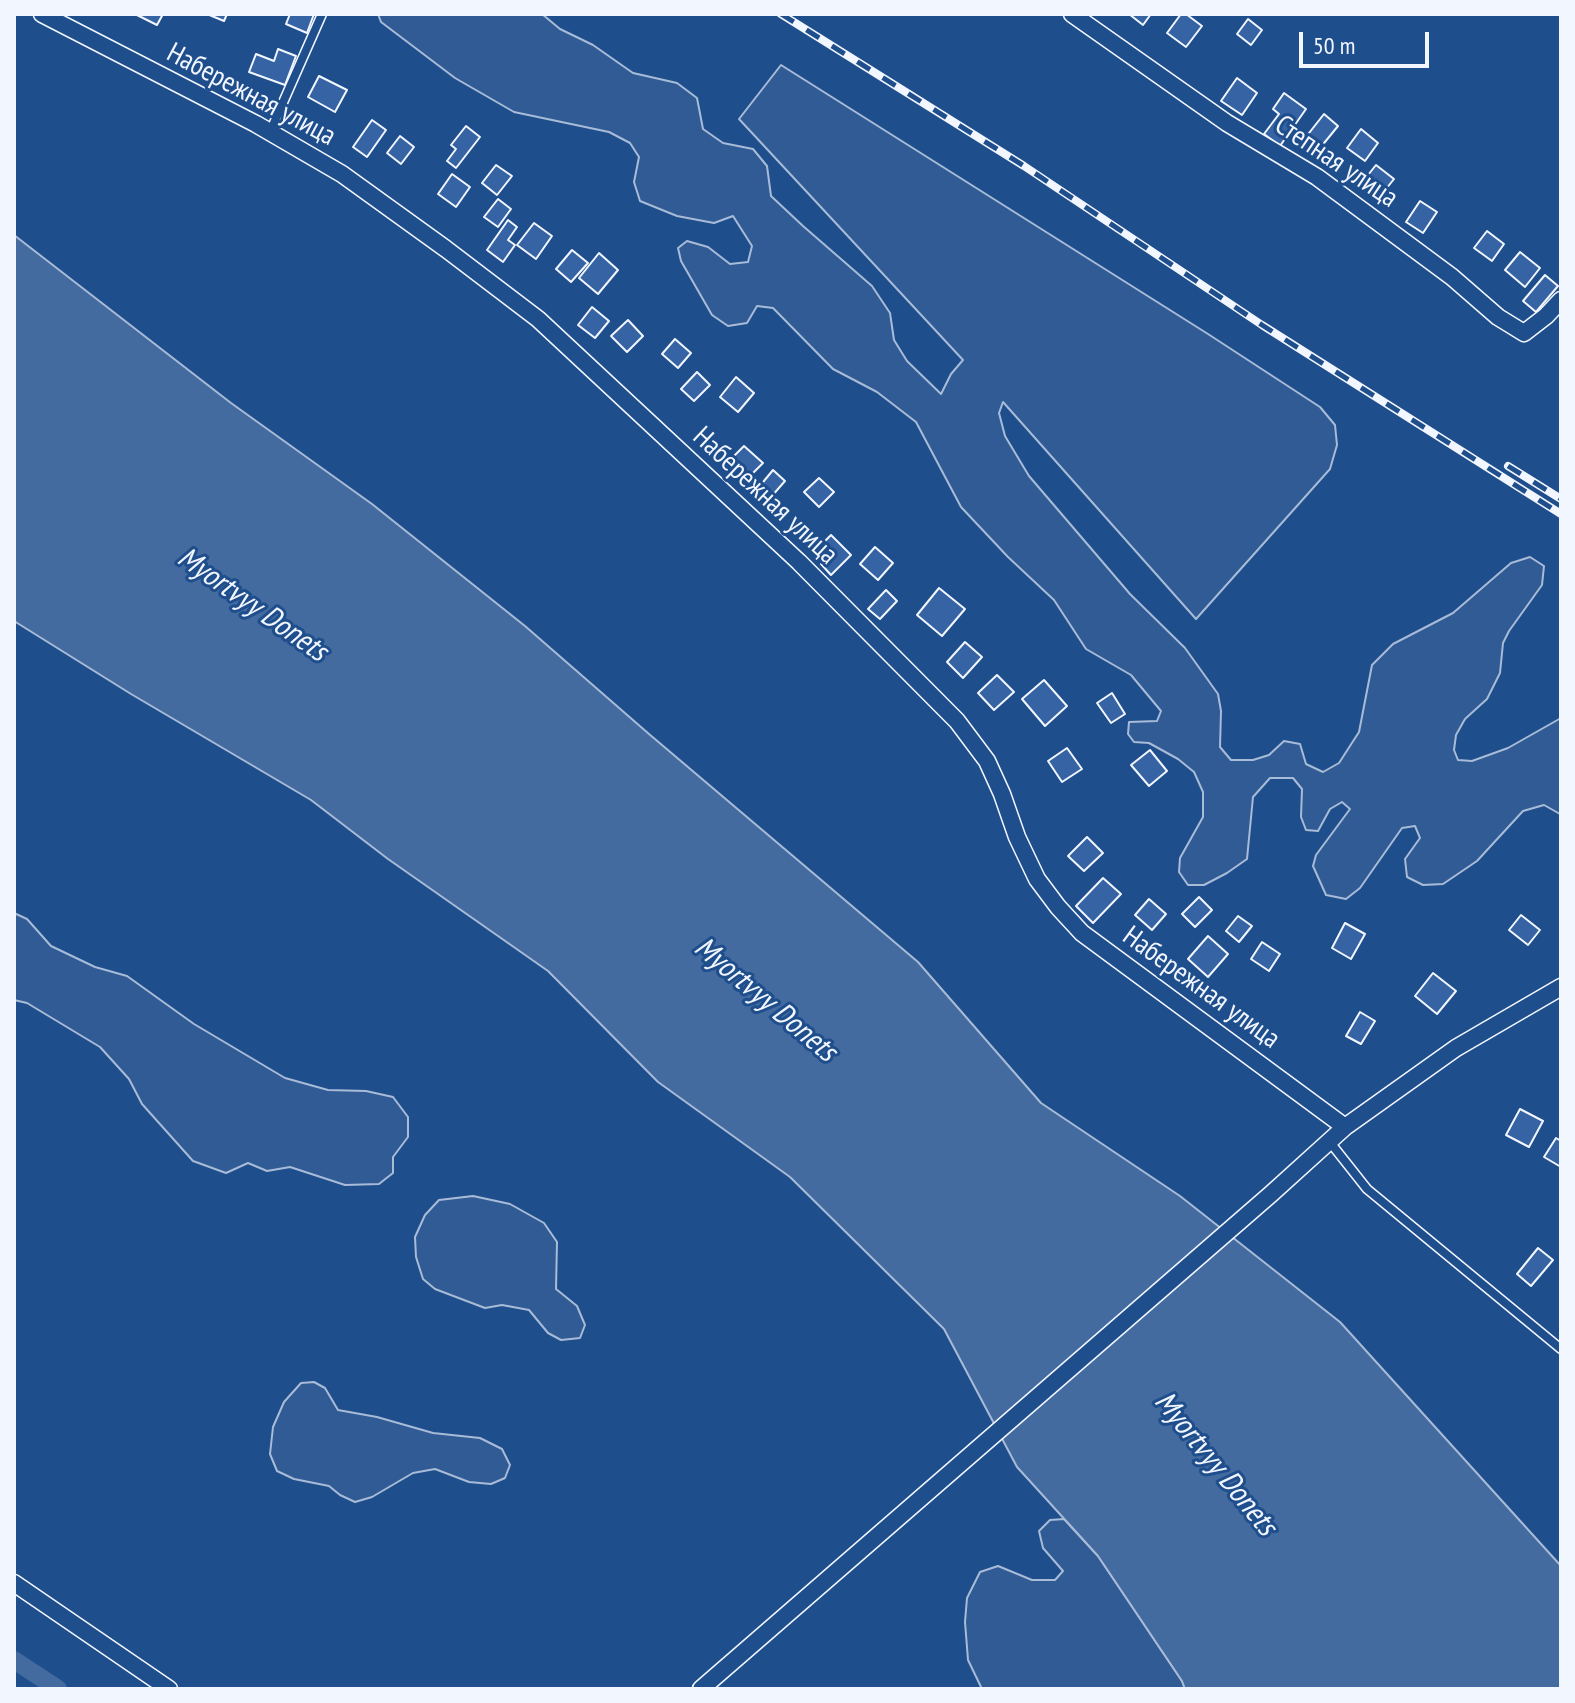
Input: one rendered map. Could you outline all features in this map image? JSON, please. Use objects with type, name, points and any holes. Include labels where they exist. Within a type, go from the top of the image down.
[{"type":"street","name":"Набережная улица","points":[[42,14],[270,132],[342,174],[538,319],[799,562],[957,721],[987,761],[1037,879],[1082,933],[1345,1127]]},
{"type":"street","name":"Степная улица","points":[[1072,14],[1227,123],[1317,177],[1440,268],[1498,317],[1524,333],[1561,300]]},
{"type":"street","points":[[701,1689],[1345,1127],[1456,1048],[1561,987]]},
{"type":"street","points":[[14,1583],[169,1689]]},
{"type":"lane","points":[[270,132],[322,14]]},
{"type":"lane","points":[[1329,1141],[1367,1189],[1561,1349]]},
{"type":"shaded area","points":[[378,14],[542,14],[560,29],[593,45],[633,73],[677,83],[697,98],[703,129],[723,143],[753,149],[767,166],[771,196],[872,286],[890,313],[894,340],[907,361],[941,394],[951,374],[963,360],[739,119],[781,65],[1320,407],[1335,425],[1337,445],[1330,469],[1196,619],[1003,402],[999,413],[1005,436],[1029,476],[1130,594],[1185,648],[1218,694],[1220,747],[1231,760],[1253,760],[1269,755],[1284,741],[1300,744],[1306,764],[1323,772],[1339,763],[1359,732],[1372,665],[1393,644],[1453,613],[1511,563],[1530,557],[1544,566],[1542,585],[1503,643],[1500,673],[1487,699],[1465,719],[1456,735],[1454,750],[1458,760],[1472,761],[1508,748],[1561,718],[1561,817],[1544,805],[1523,811],[1477,861],[1443,884],[1423,885],[1407,877],[1405,859],[1420,838],[1415,826],[1402,828],[1360,888],[1346,899],[1326,895],[1313,866],[1316,855],[1350,809],[1342,802],[1330,809],[1318,831],[1306,830],[1301,817],[1302,789],[1293,778],[1270,778],[1253,797],[1247,859],[1204,885],[1188,885],[1179,872],[1180,858],[1203,817],[1203,792],[1194,772],[1178,759],[1149,743],[1134,742],[1128,734],[1129,722],[1157,721],[1161,711],[1131,675],[1086,649],[1054,600],[961,507],[916,422],[877,392],[833,369],[773,308],[757,306],[747,323],[728,326],[712,315],[681,261],[678,248],[687,241],[708,247],[730,264],[748,262],[752,246],[733,216],[714,223],[677,216],[640,201],[634,182],[639,157],[630,143],[609,132],[514,112],[455,78],[381,22]]},
{"type":"shaded area","points":[[14,913],[27,919],[51,946],[95,967],[127,976],[194,1024],[285,1078],[328,1090],[366,1091],[393,1097],[408,1117],[408,1137],[393,1157],[393,1173],[379,1184],[345,1185],[290,1167],[267,1171],[248,1163],[226,1173],[193,1161],[142,1104],[129,1079],[100,1047],[27,1003],[14,1000]]},
{"type":"shaded area","points":[[473,1196],[510,1204],[544,1223],[557,1242],[556,1289],[577,1306],[585,1325],[580,1338],[561,1340],[548,1333],[529,1310],[502,1305],[485,1308],[435,1289],[423,1279],[416,1257],[415,1237],[425,1215],[439,1200]]},
{"type":"shaded area","points":[[314,1382],[325,1388],[338,1410],[433,1433],[480,1438],[502,1449],[510,1465],[505,1478],[491,1484],[469,1482],[435,1469],[413,1473],[372,1497],[355,1502],[329,1486],[294,1479],[277,1471],[270,1454],[273,1427],[284,1402],[301,1383]]},
{"type":"shaded area","points":[[1064,1519],[1098,1556],[1185,1689],[982,1689],[968,1660],[967,1598],[980,1572],[998,1566],[1032,1580],[1055,1580],[1063,1571],[1043,1548],[1039,1531],[1050,1520]]},
{"type":"water","name":"Myortvyy Donets","points":[[14,235],[231,403],[372,504],[525,626],[918,962],[1041,1103],[1180,1196],[1340,1322],[1561,1566],[1561,1689],[1185,1689],[1098,1556],[1017,1467],[944,1329],[790,1177],[658,1082],[548,971],[388,859],[311,800],[14,621]]},
{"type":"building","points":[[138,14],[163,14],[157,25]]},
{"type":"building","points":[[207,14],[227,14],[224,21]]},
{"type":"building","points":[[290,14],[314,14],[307,33],[286,24]]},
{"type":"building","points":[[1129,14],[1151,14],[1143,25]]},
{"type":"building","points":[[1181,14],[1186,14],[1202,26],[1186,47],[1167,33]]},
{"type":"building","points":[[1248,19],[1262,30],[1251,45],[1237,34]]},
{"type":"building","points":[[278,49],[296,56],[285,85],[249,72],[256,54],[274,61]]},
{"type":"building","points":[[319,76],[347,90],[335,112],[308,97]]},
{"type":"building","points":[[1237,78],[1257,93],[1242,115],[1221,101]]},
{"type":"building","points":[[1284,93],[1306,109],[1280,146],[1264,134],[1279,114],[1273,109]]},
{"type":"building","points":[[1324,114],[1338,126],[1316,153],[1302,142]]},
{"type":"building","points":[[372,120],[386,130],[367,157],[353,147]]},
{"type":"building","points":[[466,126],[480,137],[456,168],[447,161],[456,149],[451,145]]},
{"type":"building","points":[[1361,129],[1378,143],[1365,161],[1347,148]]},
{"type":"building","points":[[400,136],[414,147],[401,164],[387,153]]},
{"type":"building","points":[[496,165],[512,176],[497,195],[482,183]]},
{"type":"building","points":[[1376,165],[1394,179],[1378,199],[1360,185]]},
{"type":"building","points":[[452,174],[470,187],[456,207],[438,194]]},
{"type":"building","points":[[498,199],[511,209],[498,227],[484,217]]},
{"type":"building","points":[[1420,201],[1437,212],[1423,233],[1406,222]]},
{"type":"building","points":[[508,220],[517,227],[508,240],[515,245],[503,262],[487,250]]},
{"type":"building","points":[[534,223],[552,236],[536,259],[517,245]]},
{"type":"building","points":[[1487,231],[1504,244],[1492,261],[1474,248]]},
{"type":"building","points":[[572,250],[588,263],[571,282],[556,269]]},
{"type":"building","points":[[1520,252],[1540,268],[1525,287],[1505,270]]},
{"type":"building","points":[[599,253],[618,270],[598,294],[579,278]]},
{"type":"building","points":[[1545,275],[1558,286],[1536,312],[1523,301]]},
{"type":"building","points":[[592,307],[609,321],[595,338],[578,325]]},
{"type":"building","points":[[628,320],[643,336],[627,352],[611,336]]},
{"type":"building","points":[[675,339],[691,353],[678,368],[662,354]]},
{"type":"building","points":[[697,372],[710,385],[694,401],[681,389]]},
{"type":"building","points":[[736,377],[754,393],[738,412],[720,397]]},
{"type":"building","points":[[744,446],[763,463],[748,478],[730,460]]},
{"type":"building","points":[[773,470],[785,481],[771,497],[759,487]]},
{"type":"building","points":[[819,478],[834,492],[819,507],[804,492]]},
{"type":"building","points":[[831,535],[851,555],[831,575],[821,564],[826,558],[817,549]]},
{"type":"building","points":[[875,547],[893,563],[878,580],[860,564]]},
{"type":"building","points":[[939,588],[965,609],[942,636],[917,615]]},
{"type":"building","points":[[886,590],[897,601],[880,619],[868,609]]},
{"type":"building","points":[[965,642],[982,657],[963,678],[947,662]]},
{"type":"building","points":[[997,675],[1014,692],[994,710],[978,693]]},
{"type":"building","points":[[1044,680],[1067,706],[1045,726],[1022,699]]},
{"type":"building","points":[[1112,693],[1125,714],[1111,723],[1097,703]]},
{"type":"building","points":[[1067,748],[1082,769],[1062,782],[1048,761]]},
{"type":"building","points":[[1150,750],[1167,771],[1149,786],[1131,765]]},
{"type":"building","points":[[1087,837],[1103,853],[1084,871],[1068,856]]},
{"type":"building","points":[[1103,878],[1121,894],[1093,923],[1076,906]]},
{"type":"building","points":[[1199,897],[1212,910],[1195,927],[1182,914]]},
{"type":"building","points":[[1149,899],[1166,914],[1152,930],[1135,915]]},
{"type":"building","points":[[1521,915],[1540,930],[1528,945],[1509,930]]},
{"type":"building","points":[[1238,916],[1252,926],[1239,942],[1226,931]]},
{"type":"building","points":[[1345,923],[1365,934],[1351,959],[1332,948]]},
{"type":"building","points":[[1208,936],[1228,954],[1208,977],[1188,959]]},
{"type":"building","points":[[1262,942],[1280,954],[1269,971],[1251,959]]},
{"type":"building","points":[[1433,973],[1456,991],[1437,1014],[1415,996]]},
{"type":"building","points":[[1360,1012],[1375,1021],[1361,1044],[1346,1036]]},
{"type":"building","points":[[1520,1109],[1543,1121],[1529,1147],[1506,1135]]},
{"type":"building","points":[[1556,1138],[1561,1141],[1561,1167],[1544,1157]]},
{"type":"building","points":[[1538,1248],[1553,1260],[1531,1286],[1517,1274]]},
{"type":"waterway","points":[[14,1660],[58,1689]]},
{"type":"railway","points":[[781,14],[1024,166],[1262,325],[1561,514]]},
{"type":"railway","points":[[1508,466],[1561,499]]}]
